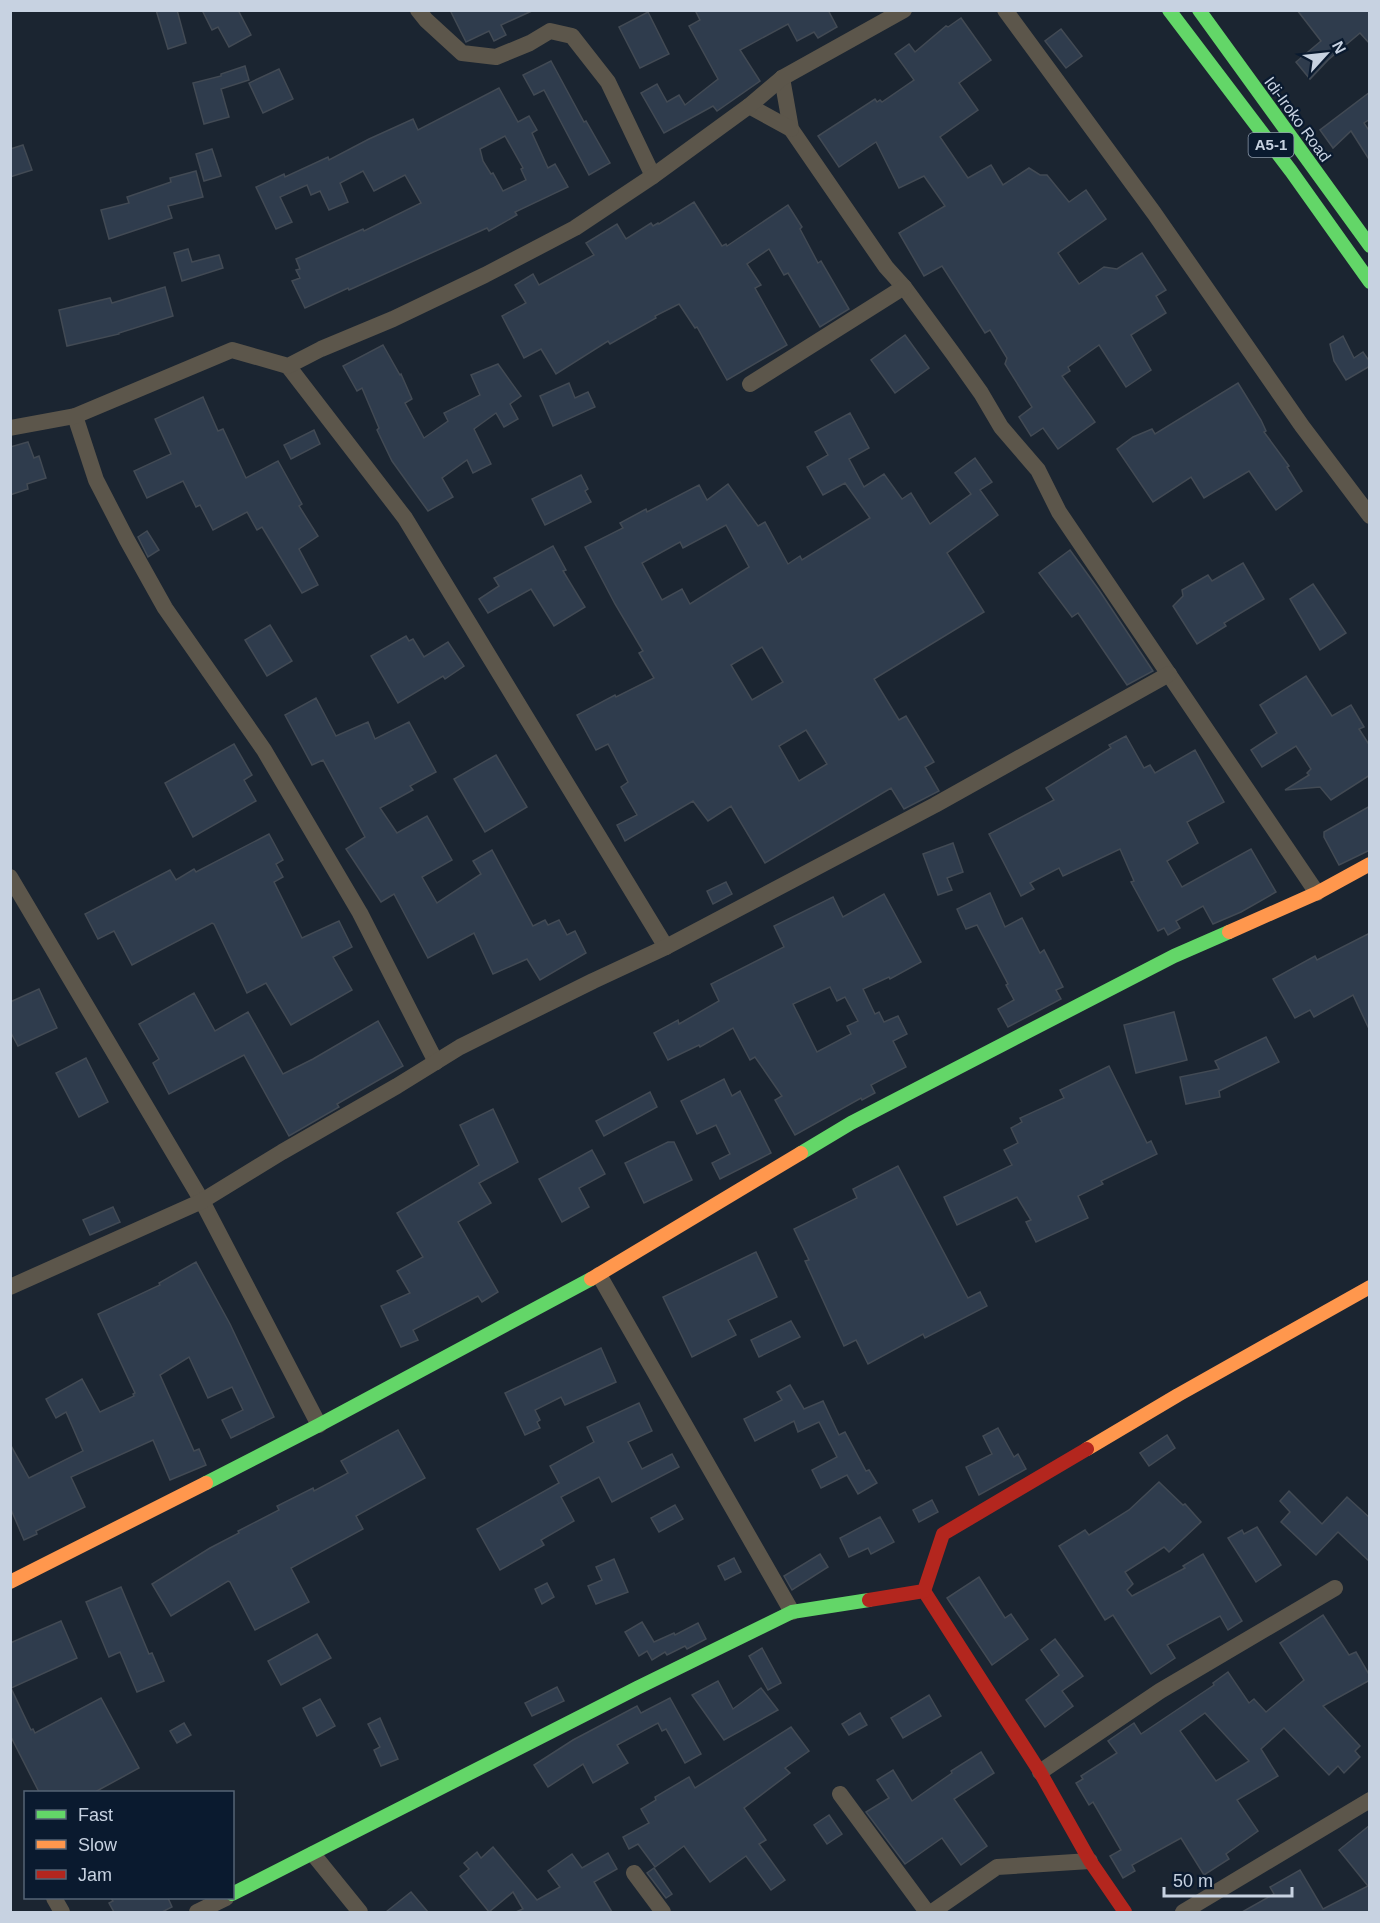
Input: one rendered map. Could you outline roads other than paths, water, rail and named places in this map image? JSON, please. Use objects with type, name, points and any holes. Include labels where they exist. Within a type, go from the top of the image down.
[{"type":"main road","name":"A5-1","points":[[1169,10],[1291,171],[1370,282]]},
{"type":"main road","name":"Idi-Iroko Road","points":[[1199,10],[1370,246]]},
{"type":"main road","points":[[10,1582],[319,1425],[599,1275],[851,1123],[1174,957],[1317,892],[1370,864]]},
{"type":"main road","points":[[924,1591],[943,1534],[1178,1395],[1367,1293]]},
{"type":"main road","points":[[234,1893],[627,1693],[792,1612],[924,1591]]},
{"type":"main road","points":[[924,1591],[1040,1772],[1090,1861],[1125,1912]]},
{"type":"street","points":[[418,10],[462,53],[496,57],[530,43],[550,31],[572,36],[608,82],[652,176]]},
{"type":"street","points":[[288,366],[321,349],[393,319],[575,228],[750,106],[782,78],[904,10]]},
{"type":"street","points":[[1005,10],[1154,213],[1302,426],[1370,516]]},
{"type":"street","points":[[782,78],[791,129],[886,267],[904,287],[981,393],[1001,427],[1038,470],[1059,512],[1317,892]]},
{"type":"street","points":[[750,106],[791,129]]},
{"type":"street","points":[[750,384],[904,287]]},
{"type":"street","points":[[10,428],[75,416],[232,350],[288,366],[405,518],[666,947]]},
{"type":"street","points":[[75,416],[96,480],[127,540],[165,608],[264,750],[360,913],[436,1062]]},
{"type":"street","points":[[10,1287],[202,1201],[460,1047],[666,947],[935,805],[1169,674]]},
{"type":"street","points":[[10,877],[202,1201],[319,1425]]},
{"type":"street","points":[[599,1275],[792,1612]]},
{"type":"street","points":[[1040,1772],[1160,1691],[1335,1588]]},
{"type":"street","points":[[840,1794],[927,1912]]},
{"type":"street","points":[[1183,1912],[1370,1800]]},
{"type":"street","points":[[313,1854],[360,1912]]},
{"type":"street","points":[[932,1912],[998,1867],[1090,1861]]},
{"type":"street","points":[[634,1873],[663,1912]]},
{"type":"street","points":[[197,1912],[224,1899]]}]
